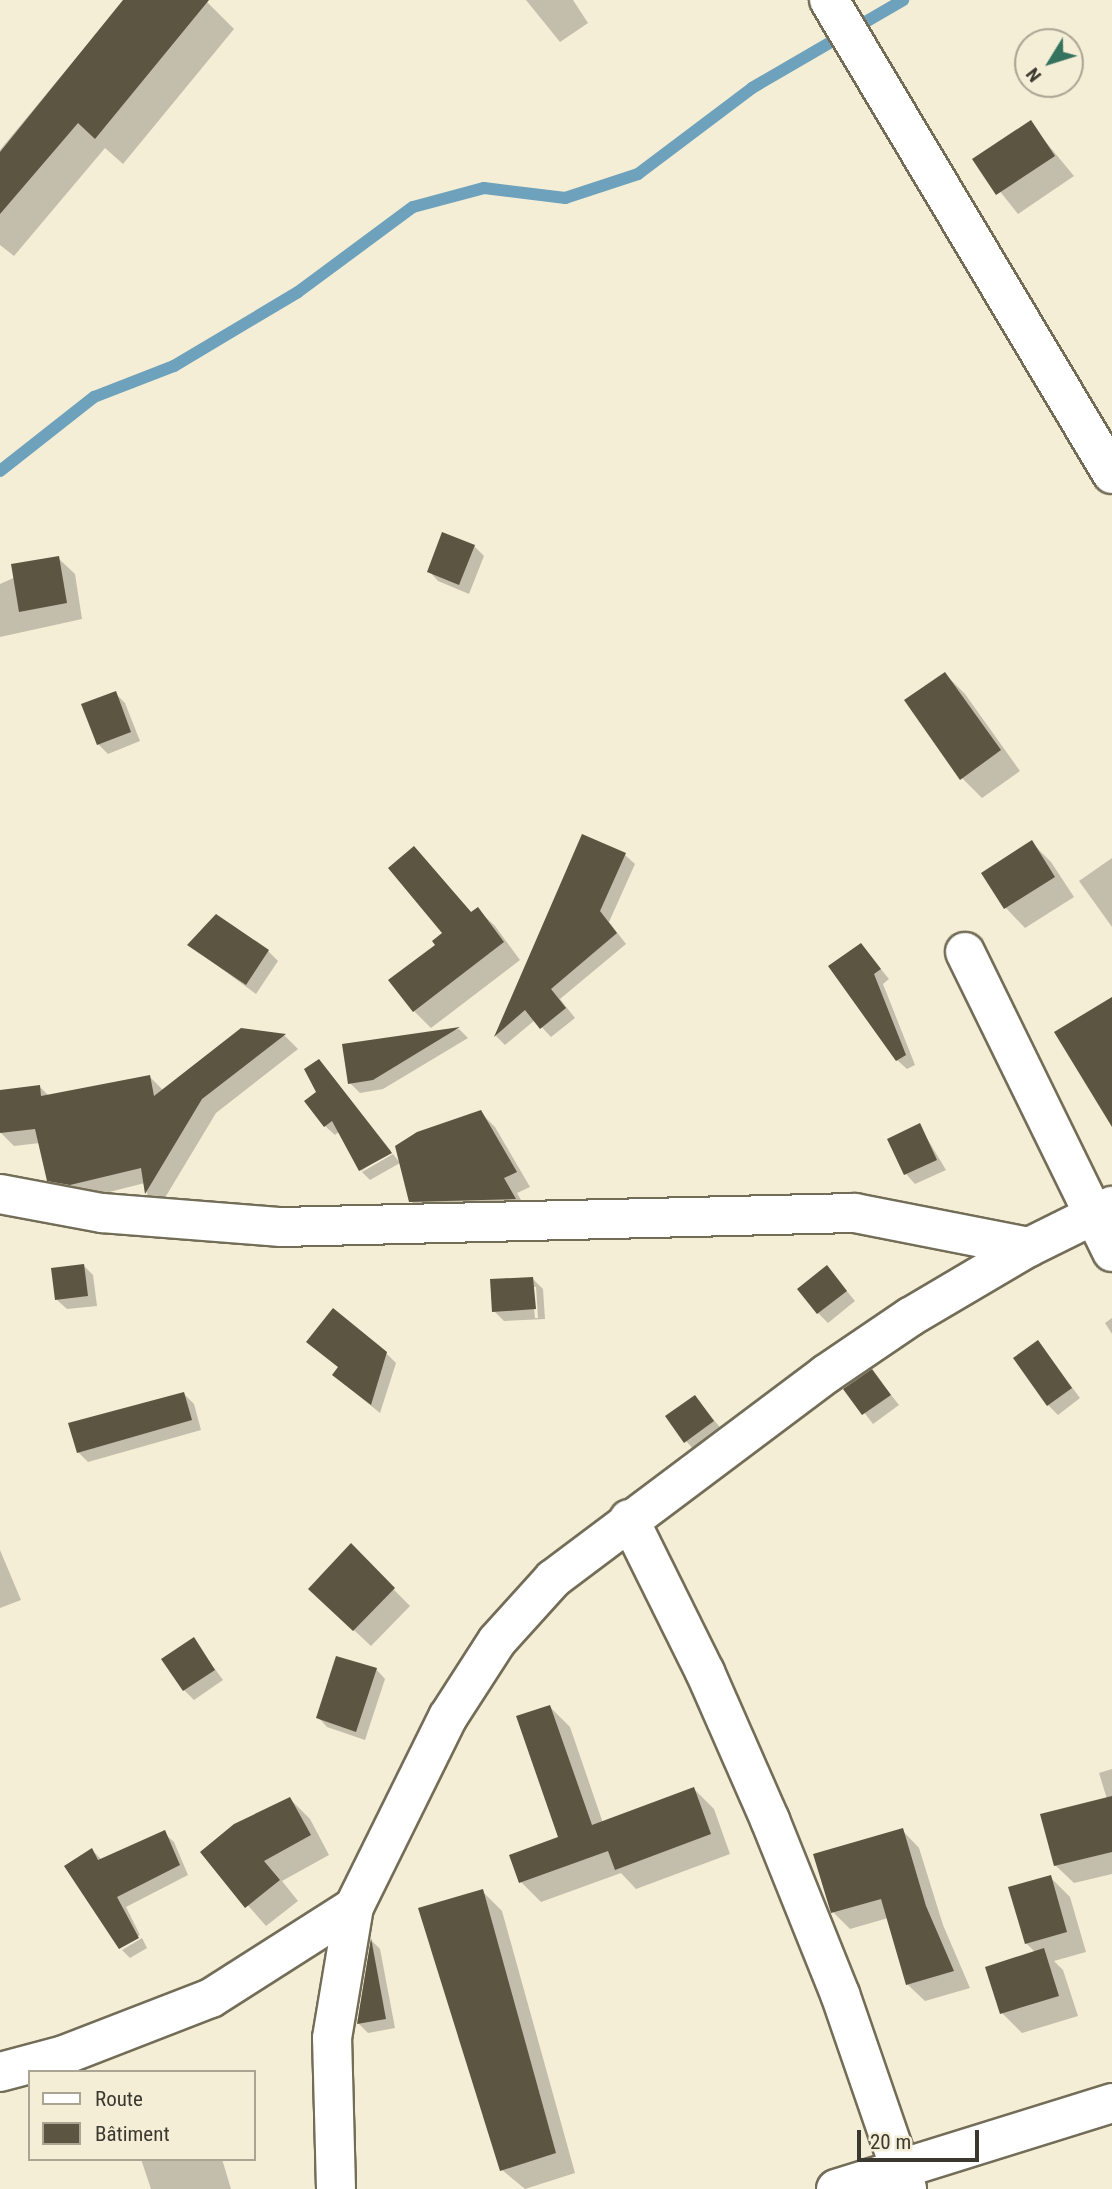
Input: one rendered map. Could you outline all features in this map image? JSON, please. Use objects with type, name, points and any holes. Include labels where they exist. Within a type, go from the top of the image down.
[{"type":"street","points":[[829,0],[1112,474]]},
{"type":"street","points":[[965,952],[1103,1211],[1112,1252]]},
{"type":"street","points":[[0,1195],[102,1213],[281,1227],[855,1213],[1029,1247]]},
{"type":"street","points":[[336,2189],[332,2038],[354,1907],[448,1717],[497,1641],[553,1579],[629,1519],[826,1374],[1029,1247],[1103,1211]]},
{"type":"street","points":[[629,1519],[705,1672],[770,1819],[840,1994],[903,2179]]},
{"type":"street","points":[[0,2072],[64,2055],[211,1998],[354,1907]]},
{"type":"street","points":[[836,2189],[903,2179],[1112,2104]]},
{"type":"building","points":[[123,0],[209,0],[95,139],[78,123],[0,214],[0,152]]},
{"type":"building","points":[[1031,120],[1055,156],[996,195],[972,159]]},
{"type":"building","points":[[442,532],[475,545],[459,585],[427,572]]},
{"type":"building","points":[[59,556],[67,603],[19,612],[11,564]]},
{"type":"building","points":[[945,672],[1001,750],[960,780],[904,700]]},
{"type":"building","points":[[116,691],[131,732],[97,745],[81,704]]},
{"type":"building","points":[[582,834],[626,853],[600,911],[617,933],[551,989],[566,1008],[540,1029],[525,1010],[494,1037]]},
{"type":"building","points":[[1032,840],[1055,877],[1004,909],[981,873]]},
{"type":"building","points":[[414,846],[471,912],[478,907],[504,942],[413,1012],[388,980],[435,945],[432,941],[442,933],[388,868]]},
{"type":"building","points":[[216,914],[269,950],[246,985],[187,945]]},
{"type":"building","points":[[861,943],[881,969],[874,974],[906,1055],[896,1061],[828,966]]},
{"type":"building","points":[[1112,997],[1112,1127],[1054,1032]]},
{"type":"building","points":[[460,1027],[373,1080],[348,1084],[342,1044]]},
{"type":"building","points":[[241,1028],[286,1034],[202,1099],[145,1194],[141,1168],[70,1185],[47,1181],[35,1129],[0,1133],[0,1090],[40,1085],[41,1096],[150,1075],[154,1096]]},
{"type":"building","points":[[319,1059],[392,1153],[359,1171],[332,1121],[324,1127],[304,1101],[316,1092],[304,1069]]},
{"type":"building","points":[[481,1110],[517,1172],[504,1178],[516,1199],[409,1202],[395,1146],[417,1132]]},
{"type":"building","points":[[920,1123],[937,1160],[904,1175],[887,1139]]},
{"type":"building","points":[[84,1264],[88,1296],[55,1300],[51,1268]]},
{"type":"building","points":[[827,1265],[847,1291],[817,1314],[797,1289]]},
{"type":"building","points":[[533,1277],[536,1309],[492,1312],[490,1279]]},
{"type":"building","points":[[333,1308],[387,1352],[371,1405],[332,1375],[338,1367],[306,1342]]},
{"type":"building","points":[[1038,1340],[1072,1388],[1047,1406],[1013,1358]]},
{"type":"building","points":[[872,1369],[891,1395],[862,1415],[843,1389]]},
{"type":"building","points":[[184,1392],[192,1420],[77,1453],[68,1423]]},
{"type":"building","points":[[695,1395],[714,1421],[684,1443],[665,1416]]},
{"type":"building","points":[[351,1543],[395,1588],[353,1631],[308,1589]]},
{"type":"building","points":[[194,1637],[215,1670],[183,1691],[161,1659]]},
{"type":"building","points":[[336,1656],[377,1668],[356,1732],[316,1718]]},
{"type":"building","points":[[550,1705],[592,1825],[694,1787],[711,1834],[615,1870],[608,1851],[519,1883],[509,1855],[558,1837],[516,1716]]},
{"type":"building","points":[[1112,1796],[1112,1852],[1054,1866],[1040,1814]]},
{"type":"building","points":[[290,1797],[311,1835],[264,1861],[280,1880],[245,1908],[200,1852],[234,1824]]},
{"type":"building","points":[[903,1828],[926,1906],[954,1971],[906,1985],[881,1899],[831,1913],[813,1854]]},
{"type":"building","points":[[165,1830],[180,1865],[117,1897],[139,1938],[119,1949],[64,1866],[92,1848],[98,1860]]},
{"type":"building","points":[[1051,1875],[1067,1932],[1025,1944],[1008,1887]]},
{"type":"building","points":[[483,1889],[556,2153],[500,2171],[418,1908]]},
{"type":"building","points":[[371,1938],[386,2019],[357,2024]]},
{"type":"building","points":[[1044,1948],[1059,1996],[1000,2014],[985,1967]]},
{"type":"waterway","points":[[0,471],[94,397],[174,366],[298,292],[413,207],[484,188],[565,198],[638,174],[752,88],[903,0]]}]
